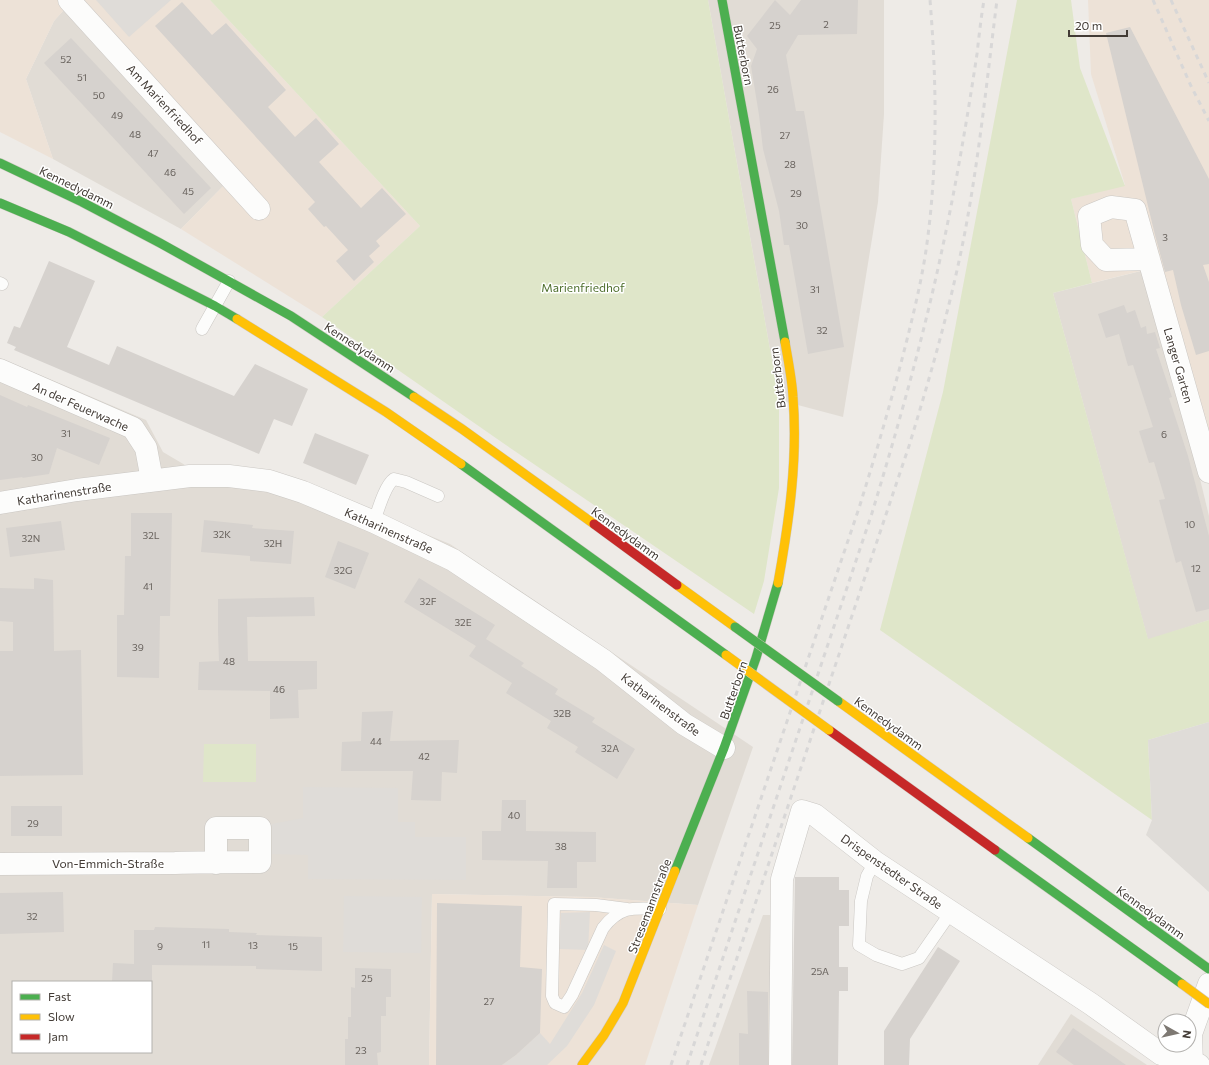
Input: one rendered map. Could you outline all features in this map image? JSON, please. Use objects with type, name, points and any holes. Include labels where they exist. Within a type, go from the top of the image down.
[{"type":"main road","name":"Butterborn","points":[[722,0],[781,317],[793,396],[794,425],[792,481],[788,527],[777,590],[756,658],[724,748]]},
{"type":"main road","name":"Kennedydamm","points":[[0,163],[82,202],[160,243],[291,316],[377,372],[462,430],[1209,969]]},
{"type":"main road","points":[[0,203],[69,232],[214,306],[275,342],[386,412],[478,476],[1209,1004]]},
{"type":"main road","name":"Stresemannstraße","points":[[582,1065],[597,1047],[613,1023],[623,1003],[724,748]]},
{"type":"street","name":"Am Marienfriedhof","points":[[69,0],[259,209]]},
{"type":"street","name":"Langer Garten","points":[[1149,259],[1209,472]]},
{"type":"street","name":"An der Feuerwache","points":[[0,370],[133,428],[146,448],[152,480]]},
{"type":"street","name":"Katharinenstraße","points":[[0,503],[77,490],[190,476],[229,476],[269,481],[303,492],[374,522],[453,560],[603,660],[684,724],[724,748]]},
{"type":"street","name":"Drispenstedter Straße","points":[[780,1065],[782,879],[802,811],[815,815],[875,862],[1091,1004],[1161,1054],[1194,1065]]},
{"type":"street","name":"Von-Emmich-Straße","points":[[0,864],[216,863]]},
{"type":"street","points":[[1194,1065],[1191,1034],[1209,984]]},
{"type":"lane","points":[[202,329],[228,281]]},
{"type":"lane","points":[[374,522],[387,488],[390,482],[394,479],[406,482],[438,496]]},
{"type":"lane","points":[[875,862],[867,876],[861,900],[859,945],[876,955],[902,964],[919,958],[951,912]]},
{"type":"lane","points":[[627,909],[609,920],[603,928],[572,994],[564,1007],[555,1002],[552,996],[554,904],[596,905],[627,909],[660,909]]},
{"type":"shaded area","points":[[0,0],[73,0],[54,21],[26,79],[53,159],[0,132]]},
{"type":"shaded area","points":[[73,0],[233,176],[181,229],[53,159],[26,79],[54,21]]},
{"type":"shaded area","points":[[77,0],[210,0],[420,226],[322,317],[181,229],[233,176]]},
{"type":"shaded area","points":[[96,0],[171,0],[129,37]]},
{"type":"shaded area","points":[[708,0],[884,0],[884,114],[878,202],[843,417],[779,400]]},
{"type":"shaded area","points":[[1088,0],[1209,0],[1209,455],[1148,269],[1092,283],[1071,199],[1125,185],[1091,74]]},
{"type":"shaded area","points":[[1149,269],[1209,516],[1209,620],[1148,640],[1053,293]]},
{"type":"shaded area","points":[[0,358],[146,420],[163,452],[185,465],[227,466],[283,476],[450,544],[753,747],[698,905],[591,897],[432,894],[429,1065],[0,1065]]},
{"type":"shaded area","points":[[1209,722],[1209,892],[1146,835],[1152,820],[1148,740]]},
{"type":"shaded area","points":[[303,787],[398,788],[398,822],[415,822],[415,837],[466,837],[466,880],[308,879],[308,855],[272,854],[272,824],[303,818]]},
{"type":"shaded area","points":[[432,894],[591,897],[698,905],[645,1065],[429,1065]]},
{"type":"shaded area","points":[[344,896],[422,897],[421,953],[343,952]]},
{"type":"shaded area","points":[[590,912],[588,950],[559,949],[561,913]]},
{"type":"shaded area","points":[[763,915],[773,915],[771,1065],[709,1065]]},
{"type":"shaded area","points":[[604,945],[616,951],[594,1005],[567,1046],[547,1065],[502,1065],[516,1055],[540,1033],[550,1044],[582,993]]},
{"type":"shaded area","points":[[1071,1014],[1147,1065],[1038,1065]]},
{"type":"green space","name":"Marienfriedhof","points":[[210,0],[708,0],[779,400],[779,488],[764,581],[754,614],[503,443],[322,317],[420,226]]},
{"type":"green space","points":[[1017,0],[1071,0],[1080,68],[1125,186],[1071,199],[1092,283],[1053,293],[1148,639],[1209,620],[1209,722],[1148,740],[1152,820],[880,630],[943,392]]},
{"type":"green space","points":[[204,744],[256,744],[256,782],[203,782]]},
{"type":"building","points":[[775,0],[790,15],[801,0],[858,0],[857,34],[798,35],[786,55],[796,111],[804,111],[844,347],[808,354],[789,245],[784,245],[779,211],[763,149],[751,66],[757,49],[747,36]]},
{"type":"building","points":[[182,2],[212,35],[226,23],[286,90],[268,107],[295,137],[316,118],[339,144],[319,162],[361,208],[382,188],[406,214],[376,241],[380,246],[369,256],[374,262],[354,281],[336,261],[348,250],[308,209],[315,202],[155,26]]},
{"type":"building","points":[[1130,27],[1209,179],[1209,264],[1203,265],[1209,282],[1209,351],[1196,355],[1181,305],[1173,270],[1165,272],[1106,33]]},
{"type":"building","points":[[71,38],[211,188],[184,214],[44,63]]},
{"type":"building","points":[[49,261],[95,281],[67,347],[109,365],[117,346],[234,396],[255,364],[308,389],[292,426],[274,419],[259,454],[14,350],[16,347],[7,343],[14,326],[20,328]]},
{"type":"building","points":[[1124,305],[1127,313],[1135,310],[1141,328],[1146,326],[1147,334],[1155,332],[1160,348],[1156,349],[1172,397],[1169,398],[1188,456],[1209,536],[1209,609],[1196,612],[1181,561],[1176,563],[1159,500],[1165,499],[1154,462],[1149,463],[1139,431],[1153,427],[1133,365],[1128,366],[1119,334],[1106,338],[1098,314]]},
{"type":"building","points":[[0,395],[27,407],[28,405],[110,438],[99,465],[57,448],[49,474],[0,480]]},
{"type":"building","points":[[315,433],[369,455],[356,485],[303,463]]},
{"type":"building","points":[[131,513],[172,513],[170,616],[160,616],[159,678],[117,677],[117,615],[124,615],[125,556],[131,556]]},
{"type":"building","points":[[204,520],[253,525],[252,528],[294,531],[291,564],[250,561],[250,556],[201,552]]},
{"type":"building","points":[[61,521],[65,550],[10,557],[6,528]]},
{"type":"building","points":[[338,541],[369,553],[355,589],[325,577]]},
{"type":"building","points":[[34,578],[53,580],[54,651],[81,650],[83,775],[0,776],[0,651],[13,651],[13,622],[0,621],[0,588],[34,589]]},
{"type":"building","points":[[419,578],[495,625],[486,639],[524,663],[521,666],[558,689],[555,694],[595,718],[592,722],[635,749],[617,779],[575,752],[578,747],[547,728],[551,721],[506,693],[512,683],[469,656],[476,646],[404,602]]},
{"type":"building","points":[[314,597],[315,616],[247,617],[248,661],[317,661],[317,689],[298,690],[299,718],[270,719],[270,691],[198,690],[199,662],[219,661],[218,599]]},
{"type":"building","points":[[393,711],[390,741],[459,740],[457,773],[442,772],[441,801],[411,800],[413,771],[341,771],[342,742],[361,741],[362,712]]},
{"type":"building","points":[[502,800],[526,800],[526,831],[596,832],[596,862],[577,862],[577,888],[547,888],[548,861],[482,860],[482,831],[501,831]]},
{"type":"building","points":[[11,806],[62,806],[62,836],[11,836]]},
{"type":"building","points":[[795,877],[839,877],[839,890],[849,890],[849,926],[839,926],[839,967],[848,967],[848,991],[839,991],[838,1065],[792,1065]]},
{"type":"building","points":[[63,892],[64,932],[0,934],[0,893]]},
{"type":"building","points":[[437,903],[522,906],[520,967],[542,969],[540,1033],[516,1055],[502,1065],[436,1065]]},
{"type":"building","points":[[155,927],[229,929],[229,932],[257,933],[256,935],[322,937],[322,971],[256,969],[256,966],[152,965],[152,981],[112,981],[113,963],[134,964],[134,930],[154,930]]},
{"type":"building","points":[[938,947],[960,961],[910,1039],[909,1065],[884,1065],[884,1031]]},
{"type":"building","points":[[355,968],[391,969],[391,997],[386,997],[386,1016],[381,1016],[381,1052],[377,1053],[378,1065],[345,1065],[345,1039],[348,1039],[348,1017],[351,1017],[351,987],[355,988]]},
{"type":"building","points":[[747,991],[768,992],[768,1065],[739,1065],[739,1033],[748,1034]]},
{"type":"building","points":[[1073,1028],[1126,1065],[1074,1065],[1056,1052]]},
{"type":"railway","points":[[671,1065],[859,508],[886,418],[911,324],[925,257],[934,161],[935,96],[930,0]]},
{"type":"railway","points":[[687,1065],[872,513],[901,415],[927,317],[957,177],[977,54],[984,0]]},
{"type":"railway","points":[[701,1065],[909,446],[932,368],[946,316],[964,237],[974,178],[997,0]]},
{"type":"railway","points":[[1153,0],[1191,86],[1209,121]]},
{"type":"railway","points":[[1171,0],[1209,83]]},
{"type":"traffic: fast","points":[[722,0],[785,342]]},
{"type":"traffic: fast","points":[[0,163],[82,202],[160,243],[291,316],[414,397]]},
{"type":"traffic: fast","points":[[0,203],[69,232],[215,306],[237,319]]},
{"type":"traffic: fast","points":[[461,464],[726,655]]},
{"type":"traffic: fast","points":[[675,871],[724,748],[756,658],[778,583]]},
{"type":"traffic: fast","points":[[735,627],[838,701]]},
{"type":"traffic: fast","points":[[1028,838],[1209,969]]},
{"type":"traffic: fast","points":[[995,850],[1182,984]]},
{"type":"traffic: slow","points":[[237,319],[386,412],[461,464]]},
{"type":"traffic: slow","points":[[778,583],[792,490],[794,444],[792,390],[785,342]]},
{"type":"traffic: slow","points":[[414,397],[462,429],[594,524]]},
{"type":"traffic: slow","points":[[677,585],[735,627]]},
{"type":"traffic: slow","points":[[726,655],[829,730]]},
{"type":"traffic: slow","points":[[838,701],[1028,838]]},
{"type":"traffic: slow","points":[[582,1065],[604,1035],[623,1003],[675,871]]},
{"type":"traffic: slow","points":[[1182,984],[1209,1004]]},
{"type":"traffic: jam","points":[[594,524],[677,585]]},
{"type":"traffic: jam","points":[[829,730],[995,850]]}]
